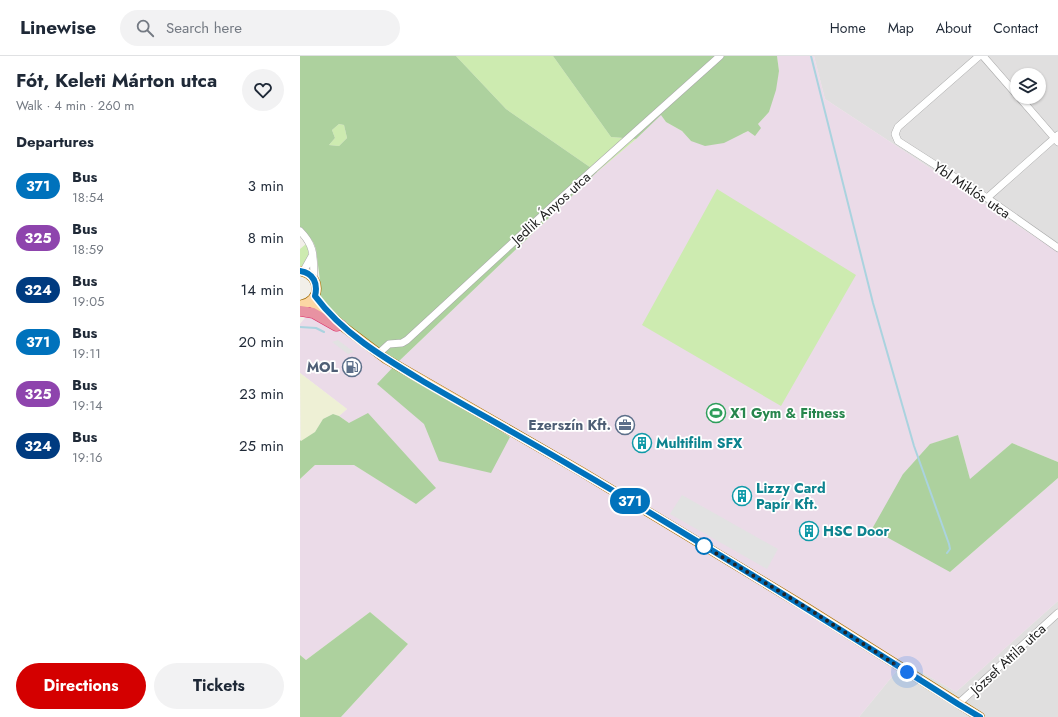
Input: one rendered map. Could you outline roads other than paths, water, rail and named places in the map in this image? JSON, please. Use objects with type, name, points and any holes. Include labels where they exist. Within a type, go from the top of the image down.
[{"type":"highway","points":[[300,311],[312,312],[336,326],[341,325]]},
{"type":"main road","points":[[300,305],[312,299],[316,290],[314,279],[310,275],[301,271]]},
{"type":"main road","points":[[312,299],[341,325],[378,354],[451,398],[589,476],[800,604],[980,717]]},
{"type":"street","name":"Jedlik Ányos utca","points":[[378,354],[389,344],[402,343],[407,340],[558,201],[720,56]]},
{"type":"street","name":"Ybl Miklós utca","points":[[979,56],[898,127],[896,134],[898,141],[987,198],[1058,248]]},
{"type":"street","points":[[983,56],[1010,87]]},
{"type":"street","points":[[987,198],[1057,138],[1025,104]]},
{"type":"street","points":[[300,231],[310,243],[313,254],[314,279]]},
{"type":"street","points":[[301,271],[313,254]]},
{"type":"street","name":"József Attila utca","points":[[958,704],[1058,613]]},
{"type":"waterway","points":[[811,56],[873,303],[914,446],[949,544],[950,549],[947,553]]},
{"type":"waterway","points":[[300,327],[316,328],[324,332]]},
{"type":"place","name":"MOL","points":[[352,367]]},
{"type":"place","name":"X1 Gym & Fitness","points":[[716,413]]},
{"type":"place","name":"Ezerszín Kft.","points":[[625,425]]},
{"type":"place","name":"Multifilm SFX","points":[[642,443]]},
{"type":"place","name":"Lizzy Card Papír Kft.","points":[[742,496]]},
{"type":"place","name":"HSC Door","points":[[809,531]]}]
